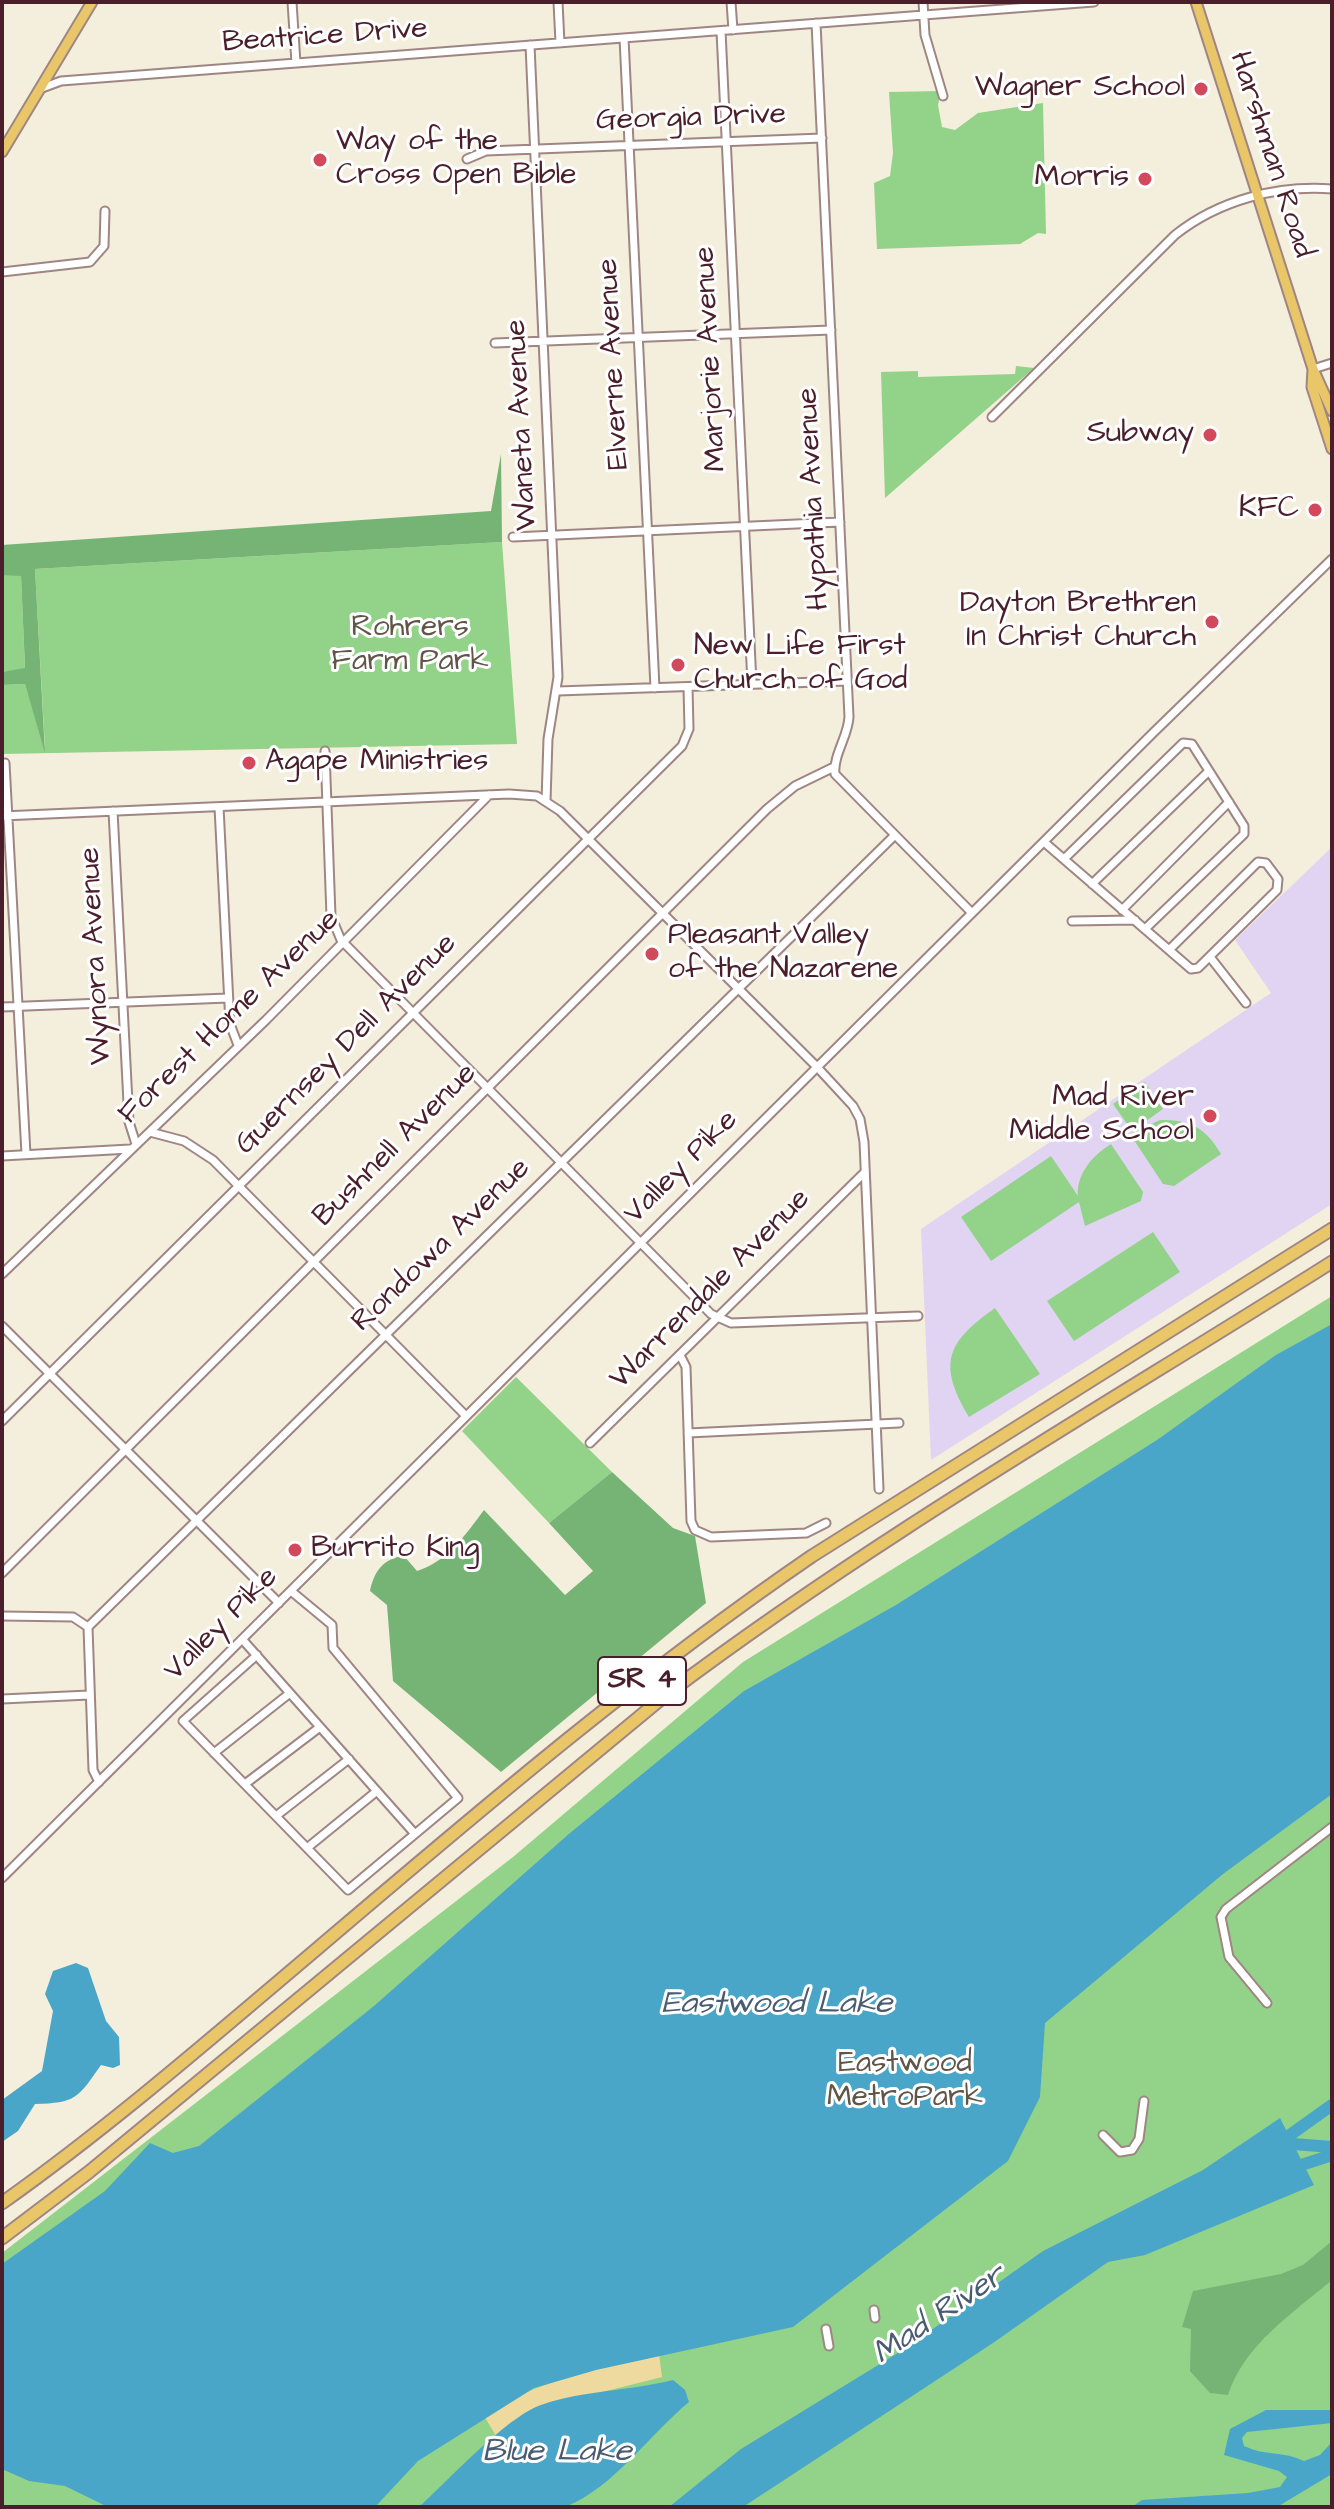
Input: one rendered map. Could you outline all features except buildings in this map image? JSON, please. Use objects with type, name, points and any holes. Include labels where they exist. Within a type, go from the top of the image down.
[{"type":"highway","name":"SR 4","points":[[2,2203],[178,2066],[452,1834],[738,1606],[1332,1229]]},
{"type":"highway","name":"SR 4","points":[[2,2238],[89,2172],[667,1694],[735,1643],[820,1583],[1332,1262]]},
{"type":"main road","points":[[2,152],[92,2]]},
{"type":"main road","name":"Harshman Road","points":[[1196,2],[1313,369],[1332,411]]},
{"type":"main road","name":"Harshman Road","points":[[1313,369],[1312,387],[1332,449]]},
{"type":"street","points":[[292,2],[296,63]]},
{"type":"street","points":[[558,2],[560,43]]},
{"type":"street","points":[[731,2],[733,30]]},
{"type":"street","points":[[923,2],[923,15],[943,96]]},
{"type":"street","name":"Beatrice Drive","points":[[40,89],[61,81],[1094,2]]},
{"type":"street","name":"Hypathia Avenue","points":[[816,23],[849,724],[834,767]]},
{"type":"street","name":"Marjorie Avenue","points":[[721,31],[752,684]]},
{"type":"street","name":"Elverne Avenue","points":[[624,38],[655,688]]},
{"type":"street","name":"Waneta Avenue","points":[[530,45],[558,691],[548,739],[546,801]]},
{"type":"street","name":"Georgia Drive","points":[[467,159],[486,151],[822,138]]},
{"type":"street","points":[[992,417],[1175,235],[1211,212],[1258,195],[1303,187],[1332,189]]},
{"type":"street","points":[[2,272],[90,262],[104,246],[105,211]]},
{"type":"street","points":[[495,343],[831,330]]},
{"type":"street","points":[[1313,369],[1332,363]]},
{"type":"street","points":[[513,537],[840,522]]},
{"type":"street","name":"Valley Pike","points":[[2,1878],[1332,559]]},
{"type":"street","points":[[558,691],[847,681]]},
{"type":"street","name":"Guernsey Dell Avenue","points":[[2,1421],[686,741],[688,687]]},
{"type":"street","points":[[1064,859],[1183,743],[1192,744],[1245,830],[1242,837],[1145,929]]},
{"type":"street","points":[[325,751],[331,916],[343,943],[639,1244],[717,1319],[731,1323],[764,1323],[918,1316]]},
{"type":"street","points":[[5,763],[5,816],[26,1154]]},
{"type":"street","points":[[834,767],[838,779],[972,913]]},
{"type":"street","name":"Bushnell Avenue","points":[[2,1573],[781,796],[834,767]]},
{"type":"street","points":[[1092,884],[1209,771]]},
{"type":"street","points":[[5,816],[525,794],[546,801],[589,839],[817,1067],[860,1119],[879,1489]]},
{"type":"street","name":"Forest Home Avenue","points":[[2,1274],[343,943],[489,795]]},
{"type":"street","points":[[1122,910],[1229,802]]},
{"type":"street","points":[[219,807],[228,998],[231,1032],[238,1045]]},
{"type":"street","name":"Wynora Avenue","points":[[113,811],[129,1122],[133,1146]]},
{"type":"street","name":"Rondowa Avenue","points":[[88,1627],[894,836]]},
{"type":"street","points":[[1044,842],[1135,920],[1145,929],[1169,950],[1191,969],[1198,968],[1210,957],[1277,890],[1278,879],[1264,861],[1258,862],[1169,950]]},
{"type":"street","points":[[1072,921],[1135,920]]},
{"type":"street","points":[[1210,957],[1246,1003]]},
{"type":"street","points":[[2,1007],[228,998]]},
{"type":"street","points":[[150,1132],[194,1146],[213,1160],[237,1188],[466,1416]]},
{"type":"street","points":[[2,1156],[133,1146]]},
{"type":"street","name":"Warrendale Avenue","points":[[590,1443],[865,1172]]},
{"type":"street","points":[[2,1326],[279,1603]]},
{"type":"street","points":[[680,1355],[686,1367],[691,1521],[699,1533],[711,1537],[806,1533],[826,1523]]},
{"type":"street","points":[[688,1433],[899,1423]]},
{"type":"street","points":[[257,1655],[183,1721],[348,1890],[458,1798],[333,1648],[332,1625],[291,1591]]},
{"type":"street","points":[[2,1616],[73,1617],[88,1627],[93,1770],[99,1782]]},
{"type":"street","points":[[242,1639],[415,1834]]},
{"type":"street","points":[[214,1753],[290,1693]]},
{"type":"street","points":[[2,1699],[89,1695]]},
{"type":"street","points":[[245,1784],[320,1727]]},
{"type":"street","points":[[276,1816],[349,1759]]},
{"type":"street","points":[[307,1848],[377,1791]]},
{"type":"street","points":[[1267,2003],[1229,1957],[1221,1917],[1226,1909],[1332,1827]]},
{"type":"street","points":[[1103,2135],[1120,2152],[1132,2150],[1139,2139],[1144,2101]]},
{"type":"street","points":[[826,2329],[829,2346]]},
{"type":"shaded area","name":"Mad River Middle School","points":[[1332,847],[1332,1204],[931,1460],[921,1229],[1271,993],[1235,940]]},
{"type":"green space","points":[[941,91],[938,105],[942,127],[955,130],[978,113],[1043,103],[1046,234],[1038,233],[1020,244],[877,249],[874,183],[890,176],[893,153],[889,92]]},
{"type":"green space","points":[[1016,366],[1034,368],[885,498],[881,372],[918,371],[918,377],[1015,374]]},
{"type":"green space","points":[[501,454],[502,542],[35,569],[45,753],[25,684],[2,685],[2,672],[25,668],[21,576],[2,575],[2,545],[491,511]]},
{"type":"green space","name":"Rohrers Farm Park","points":[[502,542],[517,744],[2,754],[2,685],[25,684],[45,748],[35,569]]},
{"type":"green space","points":[[2,575],[21,575],[25,669],[2,672]]},
{"type":"green space","points":[[1145,1082],[1163,1109],[1132,1131],[1113,1104]]},
{"type":"green space","points":[[1160,1120],[1196,1127],[1209,1137],[1221,1154],[1174,1186],[1163,1184],[1130,1134]]},
{"type":"green space","points":[[1111,1144],[1143,1192],[1141,1201],[1085,1226],[1079,1202],[991,1261],[961,1217],[1051,1156],[1078,1196],[1080,1180],[1087,1166]]},
{"type":"green space","points":[[1153,1232],[1180,1272],[1074,1341],[1047,1301]]},
{"type":"green space","name":"Eastwood Lake","points":[[1332,1296],[1332,2507],[2,2507],[2,2253],[513,1857],[743,1662]]},
{"type":"green space","points":[[995,1308],[1040,1374],[969,1417],[953,1382],[952,1355],[966,1332]]},
{"type":"green space","points":[[516,1377],[612,1472],[549,1523],[462,1431]]},
{"type":"green space","points":[[612,1472],[673,1528],[695,1536],[706,1603],[501,1772],[393,1681],[387,1605],[370,1591],[374,1578],[385,1563],[397,1557],[404,1556],[417,1571],[438,1561],[455,1546],[484,1510],[565,1595],[593,1571],[549,1523]]},
{"type":"green space","points":[[1332,2241],[1332,2280],[1258,2345],[1235,2377],[1228,2395],[1210,2393],[1190,2371],[1191,2329],[1182,2327],[1193,2291],[1281,2274],[1303,2265]]},
{"type":"sand","points":[[659,2354],[662,2377],[534,2411],[496,2436],[483,2414],[546,2385]]},
{"type":"water","name":"Eastwood Lake","points":[[1332,1324],[1332,1794],[1223,1874],[1045,2023],[1040,2097],[1008,2161],[793,2327],[596,2370],[534,2388],[418,2461],[375,2507],[108,2507],[65,2486],[29,2481],[2,2469],[2,2264],[105,2191],[150,2143],[173,2153],[199,2146],[374,2006],[570,1833],[744,1691],[896,1605],[1157,1440],[1276,1355]]},
{"type":"water","points":[[76,1963],[88,1968],[106,2021],[119,2037],[120,2065],[113,2068],[101,2065],[81,2092],[68,2100],[35,2104],[18,2131],[2,2142],[2,2100],[42,2071],[53,2011],[45,1994],[53,1971]]},
{"type":"water","points":[[1280,2118],[1314,2185],[1145,2255],[1108,2262],[993,2343],[743,2507],[669,2507],[741,2449],[906,2348],[1043,2251],[1203,2170]]},
{"type":"water","name":"Blue Lake","points":[[673,2380],[685,2390],[689,2402],[616,2473],[584,2498],[557,2507],[419,2507],[511,2422],[541,2405],[574,2396]]},
{"type":"water","points":[[1266,2410],[1332,2410],[1332,2423],[1247,2432],[1242,2438],[1244,2446],[1252,2449],[1304,2461],[1320,2455],[1332,2442],[1332,2474],[1277,2507],[1132,2507],[1142,2500],[1248,2493],[1280,2487],[1287,2477],[1279,2471],[1224,2455],[1230,2429]]},
{"type":"waterway","name":"Mad River","points":[[1276,2145],[1332,2105]]},
{"type":"waterway","points":[[1280,2143],[1332,2147]]},
{"type":"waterway","name":"Mad River","points":[[1289,2169],[1332,2155]]},
{"type":"place","name":"Wagner School","points":[[1201,89]]},
{"type":"place","name":"Way of the Cross Open Bible","points":[[320,160]]},
{"type":"place","name":"Morris","points":[[1145,179]]},
{"type":"place","name":"Subway","points":[[1210,435]]},
{"type":"place","name":"KFC","points":[[1315,510]]},
{"type":"place","name":"Dayton Brethren In Christ Church","points":[[1212,622]]},
{"type":"place","name":"New Life First Church of God","points":[[678,665]]},
{"type":"place","name":"Agape Ministries","points":[[249,763]]},
{"type":"place","name":"Pleasant Valley of the Nazarene","points":[[652,954]]},
{"type":"place","name":"Mad River Middle School","points":[[1210,1116]]},
{"type":"place","name":"Burrito King","points":[[295,1550]]},
{"type":"park label","name":"Eastwood MetroPark","points":[[905,2082]]}]
